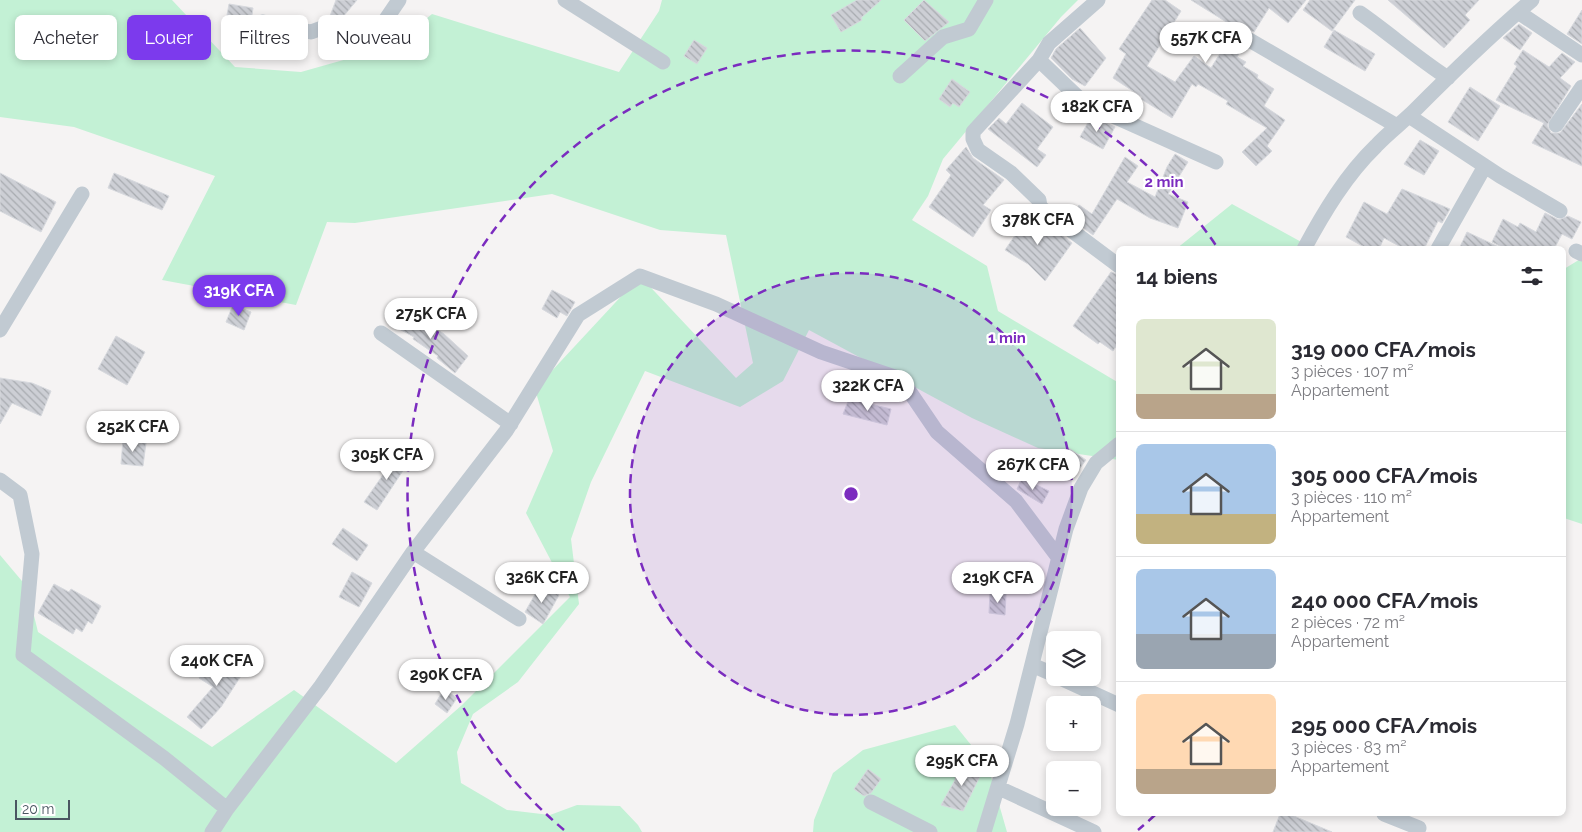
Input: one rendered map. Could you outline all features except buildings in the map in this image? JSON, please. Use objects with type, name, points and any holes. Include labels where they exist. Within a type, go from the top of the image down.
[{"type":"street","points":[[308,31],[312,32],[330,25],[370,34],[380,28],[400,0]]},
{"type":"street","points":[[565,0],[663,62]]},
{"type":"street","points":[[900,76],[943,37],[970,30],[986,0]]},
{"type":"street","points":[[1098,0],[1049,43],[1039,60],[972,132],[972,139],[978,150],[1011,173],[1039,200],[1040,207],[1116,264]]},
{"type":"street","points":[[1306,246],[1328,207],[1349,176],[1403,121],[1532,0]]},
{"type":"street","points":[[1518,12],[1582,55]]},
{"type":"street","points":[[1360,13],[1390,34],[1418,59],[1448,78]]},
{"type":"street","points":[[1246,38],[1485,166],[1560,211]]},
{"type":"street","points":[[1039,60],[1084,103],[1216,162]]},
{"type":"street","points":[[1556,125],[1582,87]]},
{"type":"street","points":[[1440,246],[1485,166]]},
{"type":"street","points":[[0,330],[82,194]]},
{"type":"street","points":[[212,832],[227,809],[321,686],[413,552],[510,424],[578,315],[640,276],[716,304],[821,352],[901,379],[937,432],[1016,501],[1058,557]]},
{"type":"street","points":[[381,333],[510,424]]},
{"type":"street","points":[[984,832],[999,788],[1032,665],[1058,557],[1081,488],[1096,463],[1116,446]]},
{"type":"street","points":[[0,480],[20,495],[32,554],[23,655],[164,758],[227,809]]},
{"type":"street","points":[[413,552],[519,619]]},
{"type":"street","points":[[1032,665],[1046,671]]},
{"type":"street","points":[[1077,686],[1116,704]]},
{"type":"street","points":[[999,788],[1094,832]]},
{"type":"street","points":[[871,802],[930,832]]},
{"type":"street","points":[[1389,816],[1419,828]]},
{"type":"green space","points":[[0,0],[172,0],[186,15],[127,15],[127,60],[211,60],[211,41],[221,52],[221,60],[228,60],[235,67],[301,72],[343,60],[429,60],[429,16],[432,14],[619,72],[659,11],[662,0],[1078,0],[1061,17],[943,159],[928,196],[912,220],[987,266],[998,311],[1116,381],[1116,460],[1038,448],[972,418],[809,330],[783,381],[740,407],[645,371],[591,482],[571,539],[579,604],[518,682],[473,714],[457,752],[461,783],[507,810],[550,815],[577,805],[620,806],[642,832],[0,832],[0,555],[27,587],[38,632],[212,747],[294,690],[396,763],[462,705],[570,597],[526,513],[553,451],[535,389],[640,276],[736,378],[753,363],[726,235],[660,230],[552,194],[355,223],[327,222],[296,305],[162,280],[215,176],[74,127],[0,117]]},
{"type":"green space","points":[[1232,204],[1305,244],[1305,246],[1180,246]]},
{"type":"green space","points":[[1582,258],[1582,524],[1566,519],[1566,268]]},
{"type":"green space","points":[[955,725],[988,766],[1007,832],[813,832],[814,820],[833,773],[863,750]]}]
